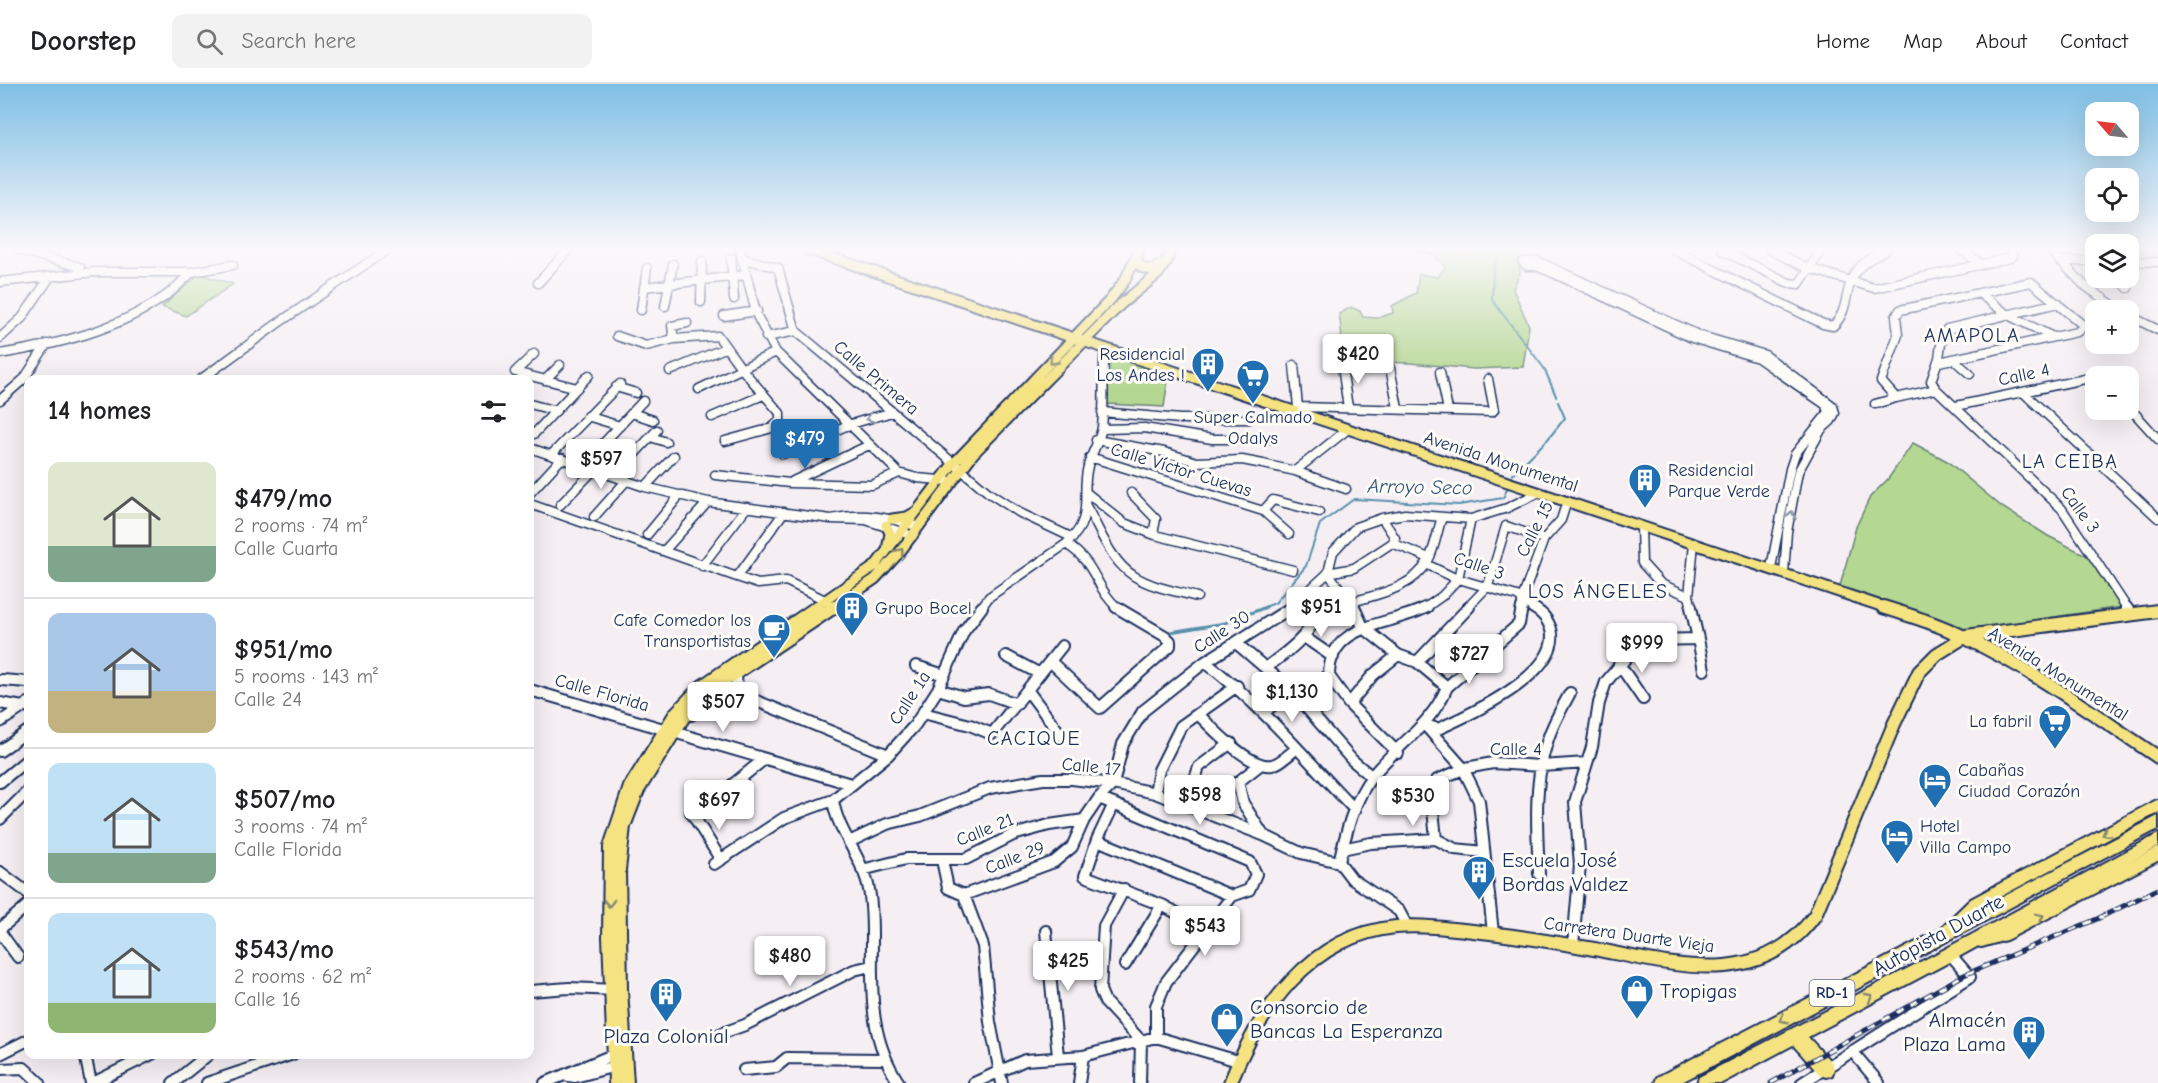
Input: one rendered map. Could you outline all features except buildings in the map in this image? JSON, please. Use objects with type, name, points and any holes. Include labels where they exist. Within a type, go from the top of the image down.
[{"type":"highway","name":"Autopista Duarte","points":[[1663,1083],[2158,822]]},
{"type":"highway","name":"Autopista Duarte","points":[[1705,1083],[1950,954],[2158,840]]},
{"type":"highway","points":[[1796,1036],[1826,1069]]},
{"type":"main road","name":"Avenida Monumental","points":[[950,297],[1254,398],[1297,409],[1348,429],[1938,625],[1965,636],[2028,670],[2158,757]]},
{"type":"main road","points":[[988,433],[1070,358],[1086,327],[1112,297]]},
{"type":"main road","points":[[886,555],[890,541],[889,522],[907,517],[918,510],[1067,347],[1106,321],[1130,297]]},
{"type":"main road","points":[[1070,358],[1086,351],[1105,348],[1101,337],[1106,321]]},
{"type":"main road","points":[[1057,332],[1086,327]]},
{"type":"main road","points":[[1057,332],[1066,341],[1067,347]]},
{"type":"main road","points":[[627,1083],[620,1058],[617,990],[619,870],[624,826],[638,790],[674,727],[680,708],[701,687],[875,579],[945,480]]},
{"type":"main road","points":[[674,727],[706,693],[736,674],[827,601],[869,572],[911,530],[918,510]]},
{"type":"main road","name":"Carretera Duarte Vieja","points":[[1231,1082],[1251,1032],[1276,994],[1332,947],[1373,931],[1407,926],[1493,933],[1635,957],[1717,967],[1752,962],[1780,951],[1796,940],[1810,924],[1821,904],[1890,733],[1919,672],[1937,654],[1965,636],[2158,611]]},
{"type":"main road","name":"Autopista Duarte","points":[[1941,936],[1974,904],[2158,806]]},
{"type":"main road","points":[[1966,944],[2005,934],[2158,854]]},
{"type":"main road","points":[[615,1083],[620,1058]]},
{"type":"street","points":[[0,338],[22,318],[37,297]]},
{"type":"street","points":[[0,354],[47,344],[135,314],[164,297]]},
{"type":"street","points":[[207,375],[318,297]]},
{"type":"street","points":[[641,310],[643,297]]},
{"type":"street","points":[[665,306],[666,297]]},
{"type":"street","points":[[701,297],[701,302]]},
{"type":"street","points":[[753,297],[766,337],[776,351],[898,473],[917,478],[945,480]]},
{"type":"street","points":[[766,337],[796,331],[786,297]]},
{"type":"street","points":[[1604,297],[1692,338],[1758,358],[1826,405],[1828,413],[1801,445],[1790,469],[1771,568]]},
{"type":"street","points":[[1614,297],[1698,335],[1765,355],[1833,406],[1835,413],[1821,430],[1798,472],[1787,532],[1784,573]]},
{"type":"street","points":[[1768,297],[1823,324],[1833,326],[1839,322],[1845,297]]},
{"type":"street","points":[[1896,398],[1881,381],[1898,335],[1896,312],[1962,297]]},
{"type":"street","points":[[1983,297],[2008,315],[2053,337]]},
{"type":"street","points":[[1939,362],[2077,332],[2084,326],[2050,297]]},
{"type":"street","points":[[1875,404],[1936,389],[1931,381],[1932,372],[1939,362],[1943,333],[1947,329],[2058,303]]},
{"type":"street","points":[[724,316],[757,311]]},
{"type":"street","points":[[2139,320],[2158,330]]},
{"type":"street","points":[[674,339],[672,326],[687,323]]},
{"type":"street","name":"Calle Primera","points":[[796,331],[1001,503],[1070,541],[1092,568],[1108,600],[1170,641],[1167,650],[1135,675],[1100,708],[1050,661]]},
{"type":"street","points":[[617,336],[646,346],[674,339],[715,335],[780,413],[780,420],[772,428],[725,441]]},
{"type":"street","points":[[27,375],[47,344]]},
{"type":"street","points":[[670,371],[725,348]]},
{"type":"street","points":[[1070,541],[1083,522],[1087,493],[1087,468],[1102,429],[1102,370],[1105,348]]},
{"type":"street","points":[[699,389],[776,351]]},
{"type":"street","points":[[526,375],[515,372],[534,354]]},
{"type":"street","points":[[1953,359],[1970,374]]},
{"type":"street","points":[[1294,364],[1297,409],[1398,408],[1494,412],[1488,379]]},
{"type":"street","points":[[545,380],[560,365]]},
{"type":"street","points":[[1342,366],[1348,408]]},
{"type":"street","points":[[1390,368],[1398,408]]},
{"type":"street","points":[[1254,398],[1255,371]]},
{"type":"street","points":[[1440,372],[1448,410]]},
{"type":"street","points":[[534,432],[589,375]]},
{"type":"street","points":[[534,377],[577,388]]},
{"type":"street","points":[[0,400],[24,379]]},
{"type":"street","name":"Calle 4","points":[[1956,406],[2085,379]]},
{"type":"street","points":[[552,454],[618,386],[636,393]]},
{"type":"street","name":"Calle 3","points":[[1936,389],[2062,509],[2131,614]]},
{"type":"street","points":[[2024,393],[2158,518]]},
{"type":"street","points":[[712,417],[763,395]]},
{"type":"street","points":[[583,465],[643,400]]},
{"type":"street","points":[[534,405],[556,411]]},
{"type":"street","points":[[783,454],[848,425],[892,412]]},
{"type":"street","points":[[1102,412],[1180,419],[1249,419]]},
{"type":"street","points":[[632,413],[653,420]]},
{"type":"street","points":[[588,416],[620,426]]},
{"type":"street","points":[[2139,418],[2158,439]]},
{"type":"street","points":[[1102,429],[1144,428],[1212,439],[1270,439]]},
{"type":"street","points":[[1295,471],[1348,429]]},
{"type":"street","points":[[614,476],[657,430]]},
{"type":"street","points":[[651,437],[666,442]]},
{"type":"street","points":[[1096,440],[1164,452],[1197,462],[1242,460],[1295,471],[1346,489]]},
{"type":"street","points":[[790,483],[870,445]]},
{"type":"street","points":[[534,449],[645,487],[708,502],[831,519],[867,517],[911,530]]},
{"type":"street","points":[[645,487],[674,456]]},
{"type":"street","name":"Calle Víctor Cuevas","points":[[1090,457],[1263,511]]},
{"type":"street","points":[[534,489],[562,458]]},
{"type":"street","points":[[561,505],[595,470]]},
{"type":"street","points":[[715,475],[790,483],[872,485],[898,473]]},
{"type":"street","points":[[594,517],[627,480]]},
{"type":"street","name":"Calle 30","points":[[1113,784],[1123,744],[1143,711],[1205,662],[1286,612],[1328,573],[1329,559],[1343,539],[1356,527],[1382,518],[1405,514],[1471,519],[1507,508],[1540,492]]},
{"type":"street","points":[[1087,493],[1124,523],[1152,534],[1293,570]]},
{"type":"street","points":[[1131,493],[1156,519],[1156,528],[1152,534]]},
{"type":"street","points":[[647,535],[680,495]]},
{"type":"street","points":[[1289,534],[1263,511],[1271,501],[1275,500],[1319,512]]},
{"type":"street","name":"Calle 15","points":[[1340,862],[1355,810],[1371,776],[1398,753],[1425,725],[1444,696],[1447,687],[1519,624],[1522,616],[1522,599],[1544,539],[1561,520],[1567,501]]},
{"type":"street","points":[[664,551],[708,502]]},
{"type":"street","points":[[534,505],[758,584],[786,581],[796,584],[827,601]]},
{"type":"street","points":[[1086,506],[1119,562],[1130,573],[1146,582],[1197,597]]},
{"type":"street","points":[[702,566],[747,507]]},
{"type":"street","points":[[737,577],[784,512]]},
{"type":"street","points":[[1328,573],[1340,573],[1358,567],[1392,543],[1395,538],[1382,518]]},
{"type":"street","points":[[1352,602],[1413,579],[1427,561],[1442,518]]},
{"type":"street","points":[[1398,753],[1349,704],[1329,676],[1329,665],[1340,648],[1363,627],[1401,619],[1425,608],[1458,579],[1471,519]]},
{"type":"street","points":[[1417,662],[1488,586],[1506,526],[1544,539]]},
{"type":"street","points":[[1641,526],[1642,563],[1653,578],[1661,584],[1689,596]]},
{"type":"street","name":"Calle 1a","points":[[833,800],[888,755],[923,713],[938,689],[964,631],[989,597],[1070,541]]},
{"type":"street","points":[[1392,543],[1427,561]]},
{"type":"street","points":[[1694,543],[1689,596],[1704,670]]},
{"type":"street","name":"Calle 3","points":[[1425,725],[1438,729],[1481,709],[1510,691],[1547,658],[1553,639],[1548,623],[1539,610],[1522,599],[1488,586],[1458,579],[1427,561]]},
{"type":"street","points":[[1328,573],[1352,602],[1363,627],[1398,655],[1417,662],[1447,687]]},
{"type":"street","points":[[1267,668],[1304,637],[1313,626],[1317,615],[1302,595]]},
{"type":"street","points":[[1304,637],[1333,657]]},
{"type":"street","points":[[1573,945],[1580,865],[1575,802],[1592,747],[1599,703],[1606,682],[1635,646],[1652,640],[1698,639]]},
{"type":"street","points":[[1236,643],[1290,689],[1352,760],[1371,776]]},
{"type":"street","points":[[923,713],[970,725],[992,734],[1062,646]]},
{"type":"street","points":[[1349,704],[1373,675],[1398,655]]},
{"type":"street","points":[[1006,656],[1040,675]]},
{"type":"street","points":[[1205,662],[1237,686],[1265,712],[1296,749],[1355,810]]},
{"type":"street","points":[[1619,664],[1642,699]]},
{"type":"street","points":[[916,666],[944,675]]},
{"type":"street","points":[[736,674],[737,693]]},
{"type":"street","points":[[1290,689],[1297,692],[1329,676]]},
{"type":"street","points":[[2,680],[24,682]]},
{"type":"street","points":[[1155,793],[1159,770],[1181,726],[1237,686]]},
{"type":"street","points":[[938,689],[964,697],[989,694],[1017,704]]},
{"type":"street","points":[[1265,712],[1290,689]]},
{"type":"street","points":[[1028,690],[1061,735]]},
{"type":"street","name":"Calle Florida","points":[[534,691],[674,727],[763,760],[851,784]]},
{"type":"street","points":[[674,727],[721,695],[737,693],[888,755]]},
{"type":"street","points":[[1539,874],[1536,810],[1540,766],[1545,746],[1570,693]]},
{"type":"street","points":[[0,703],[24,705]]},
{"type":"street","points":[[0,722],[24,706]]},
{"type":"street","points":[[1198,714],[1249,759],[1261,764],[1272,765],[1296,749]]},
{"type":"street","points":[[1425,725],[1466,768],[1479,801],[1493,933]]},
{"type":"street","points":[[0,751],[24,734]]},
{"type":"street","points":[[1186,805],[1199,767],[1232,743]]},
{"type":"street","points":[[763,760],[731,786],[691,812],[692,816],[718,862],[789,815],[808,805],[833,800],[835,814],[870,891],[874,1019],[884,1059],[899,1083]]},
{"type":"street","points":[[0,782],[24,762]]},
{"type":"street","name":"Calle 4","points":[[1436,839],[1431,790],[1433,784],[1466,768],[1506,762],[1540,766],[1587,763]]},
{"type":"street","points":[[1261,764],[1238,782],[1243,804],[1263,835]]},
{"type":"street","name":"Calle 17","points":[[849,842],[887,824],[920,816],[990,788],[1043,779],[1072,779],[1113,784],[1155,793],[1263,835],[1301,853],[1340,862]]},
{"type":"street","name":"Calle 29","points":[[964,895],[1053,862],[1072,847],[1084,820],[1099,798],[1113,784]]},
{"type":"street","points":[[0,819],[24,795]]},
{"type":"street","points":[[1099,798],[1250,862],[1256,874],[1254,884],[1249,890],[1232,896],[1160,993],[1156,1006],[1156,1037]]},
{"type":"street","points":[[1114,804],[1097,840],[1085,876],[1162,905],[1208,930]]},
{"type":"street","name":"Calle 21","points":[[862,870],[906,859],[966,859],[1013,835],[1049,825],[1084,820]]},
{"type":"street","points":[[1342,849],[1371,843],[1436,839],[1455,849],[1485,852]]},
{"type":"street","points":[[1097,840],[1232,896]]},
{"type":"street","points":[[942,860],[948,888],[964,895],[983,946],[990,1022],[1002,1083]]},
{"type":"street","points":[[1340,862],[1352,879],[1399,911],[1407,926]]},
{"type":"street","points":[[0,872],[24,890]]},
{"type":"street","points":[[1124,889],[1104,926],[1100,990],[1105,1002],[1141,1041],[1140,1083]]},
{"type":"street","points":[[1125,965],[1162,905]]},
{"type":"street","points":[[18,957],[0,930],[24,909]]},
{"type":"street","points":[[1046,932],[1058,1056]]},
{"type":"street","points":[[1803,1083],[1970,977],[1950,954]]},
{"type":"street","points":[[717,1035],[745,1025],[854,970],[871,966]]},
{"type":"street","points":[[534,991],[569,988],[617,990]]},
{"type":"street","points":[[974,1083],[1025,1060],[1083,1056],[1156,1037],[1238,1061]]},
{"type":"street","points":[[0,1054],[24,1042]]},
{"type":"street","points":[[1852,1051],[1879,1083]]},
{"type":"street","points":[[1079,1083],[1083,1056]]},
{"type":"street","points":[[545,1083],[564,1075],[575,1077],[620,1058]]},
{"type":"street","points":[[744,1070],[776,1067],[787,1058],[884,1059]]},
{"type":"street","points":[[86,1059],[92,1083],[142,1059]]},
{"type":"street","points":[[173,1083],[203,1059]]},
{"type":"street","points":[[207,1083],[273,1059]]},
{"type":"street","points":[[0,1069],[24,1068],[40,1083]]},
{"type":"green space","points":[[174,297],[214,297],[186,316],[162,307]]},
{"type":"green space","points":[[1409,297],[1516,297],[1529,326],[1523,367],[1474,369],[1410,363],[1334,360],[1341,338],[1339,314],[1351,307],[1360,311],[1363,317],[1377,318],[1393,313],[1392,306]]},
{"type":"green space","points":[[1110,355],[1169,373],[1164,407],[1106,404],[1106,373]]},
{"type":"green space","points":[[1913,443],[1947,461],[2002,507],[2048,536],[2088,556],[2121,607],[1967,630],[1840,586],[1856,527],[1870,497],[1888,479]]},
{"type":"waterway","name":"Arroyo Seco","points":[[1492,297],[1492,300],[1544,368],[1556,396]]},
{"type":"waterway","name":"Arroyo Seco","points":[[1511,479],[1513,474],[1548,439],[1565,418],[1558,402]]},
{"type":"waterway","name":"Arroyo Seco","points":[[1262,608],[1275,603],[1306,566],[1320,524],[1354,499],[1459,505],[1503,498],[1509,485]]},
{"type":"waterway","name":"Arroyo Seco","points":[[1170,632],[1225,623],[1266,607]]},
{"type":"railway","points":[[1771,1083],[1964,975],[2097,919],[2158,889]]},
{"type":"place","name":"Residencial Los Andes !","points":[[1208,393]]},
{"type":"place","name":"Super Calmado Odalys","points":[[1253,405]]},
{"type":"place","name":"Residencial Parque Verde","points":[[1645,509]]},
{"type":"place","name":"Grupo Bocel","points":[[852,637]]},
{"type":"place","name":"Cafe Comedor los Transportistas","points":[[774,659]]},
{"type":"place","name":"La fabril","points":[[2055,750]]},
{"type":"place","name":"Cabañas Ciudad Corazón","points":[[1935,809]]},
{"type":"place","name":"Hotel Villa Campo","points":[[1897,865]]},
{"type":"place","name":"Escuela José Bordas Valdez","points":[[1479,901]]},
{"type":"place","name":"Tropigas","points":[[1637,1020]]},
{"type":"place","name":"Plaza Colonial","points":[[666,1023]]},
{"type":"place","name":"Consorcio de Bancas La Esperanza","points":[[1227,1048]]},
{"type":"place","name":"Almacén Plaza Lama","points":[[2029,1061]]},
{"type":"district","name":"AMAPOLA","points":[[1972,335]]},
{"type":"district","name":"LA CEIBA","points":[[2070,461]]},
{"type":"district","name":"LOS ÁNGELES","points":[[1598,591]]},
{"type":"district","name":"CACIQUE","points":[[1034,738]]}]
